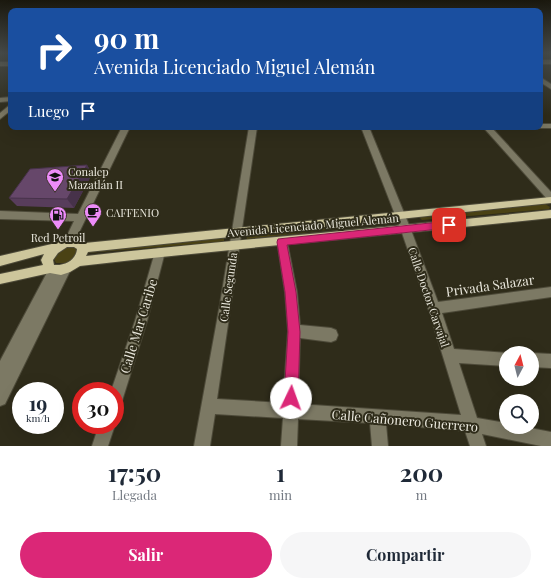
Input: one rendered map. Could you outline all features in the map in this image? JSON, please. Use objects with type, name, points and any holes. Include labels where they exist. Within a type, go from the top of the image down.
[{"type":"main road","name":"Avenida Licenciado Miguel Alemán","points":[[77,262],[160,252],[236,239],[400,215],[551,199]]},
{"type":"main road","name":"Avenida Licenciado Miguel Alemán","points":[[82,248],[236,239],[282,242],[551,214]]},
{"type":"main road","points":[[0,261],[56,247],[69,242],[78,243],[82,248],[82,253],[77,262],[56,269],[0,279]]},
{"type":"main road","points":[[56,247],[48,256],[47,260],[56,269]]},
{"type":"street","points":[[69,242],[125,130]]},
{"type":"street","name":"Calle Segunda","points":[[202,446],[226,304],[253,130]]},
{"type":"street","name":"Calle Doctor Carvajal","points":[[367,130],[406,230],[434,308],[478,446]]},
{"type":"street","points":[[490,130],[551,199]]},
{"type":"street","points":[[0,215],[82,218]]},
{"type":"street","points":[[282,242],[291,292],[294,332],[289,446]]},
{"type":"street","name":"Calle Mar Caribe","points":[[121,382],[141,321],[160,252]]},
{"type":"street","points":[[0,375],[56,269]]},
{"type":"street","points":[[0,399],[56,269]]},
{"type":"street","name":"Privada Salazar","points":[[434,308],[551,292]]},
{"type":"street","points":[[294,332],[331,335]]},
{"type":"street","points":[[450,356],[499,359]]},
{"type":"street","points":[[539,360],[551,361]]},
{"type":"street","name":"Calle Cañonero Guerrero","points":[[209,406],[290,410],[470,424],[551,440]]},
{"type":"street","points":[[377,416],[380,446]]},
{"type":"street","points":[[100,446],[104,434]]},
{"type":"shaded area","points":[[545,204],[550,207],[549,209],[422,220],[418,216]]},
{"type":"shaded area","points":[[386,219],[391,220],[389,223],[247,239],[246,234]]},
{"type":"shaded area","points":[[224,237],[224,241],[220,242],[88,253],[89,249]]},
{"type":"shaded area","points":[[72,247],[77,249],[76,257],[67,263],[56,263],[54,259],[59,252],[63,249]]},
{"type":"building","points":[[87,165],[67,199],[9,198],[30,169]]},
{"type":"place","name":"Conalep Mazatlán II","points":[[55,192]]},
{"type":"place","name":"CAFFENIO","points":[[93,227]]},
{"type":"place","name":"Red Petroil","points":[[58,230]]},
{"type":"route","points":[[291,398],[294,332],[291,292],[282,242],[449,225]]}]
